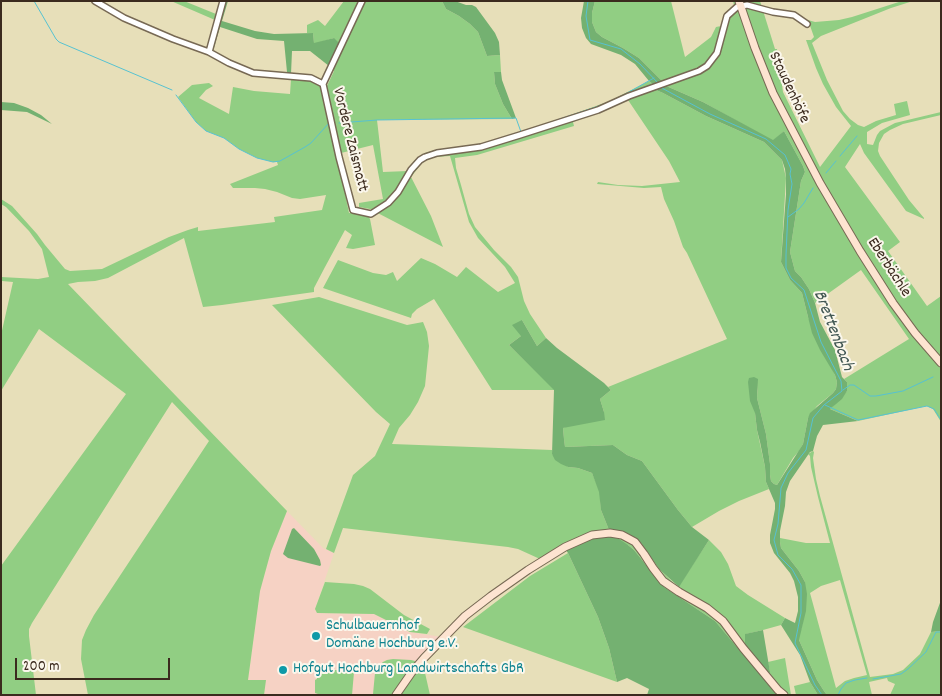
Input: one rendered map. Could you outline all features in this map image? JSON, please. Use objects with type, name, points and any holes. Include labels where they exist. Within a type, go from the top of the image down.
[{"type":"street","name":"Vordere Zaismatt","points":[[95,1],[124,18],[209,52],[233,66],[253,73],[311,78],[323,84],[353,210],[371,214],[388,203],[398,192],[411,170],[425,157],[437,153],[481,147],[520,135],[598,110],[629,96],[699,71],[707,66],[717,53],[727,16],[740,4]]},
{"type":"street","points":[[209,52],[223,1]]},
{"type":"street","points":[[323,84],[362,1]]},
{"type":"street","points":[[740,4],[774,12],[794,14],[807,24]]},
{"type":"street","name":"Staudenhöfe","points":[[740,4],[758,57],[773,93],[820,183]]},
{"type":"street","name":"Eberbächle","points":[[820,183],[889,296],[915,332],[941,363]]},
{"type":"street","points":[[396,695],[424,658],[466,616],[491,596],[565,547],[592,535],[610,533],[622,535],[635,542],[652,568],[664,581],[707,608],[723,621],[743,648],[784,695]]},
{"type":"shaded area","points":[[287,511],[323,548],[334,553],[315,609],[317,613],[374,614],[410,632],[442,637],[394,695],[352,695],[354,672],[317,669],[315,692],[321,695],[264,695],[265,681],[248,681],[260,591],[271,551]]},
{"type":"green space","points":[[171,1],[184,1],[216,14],[215,20]]},
{"type":"green space","points":[[220,1],[228,1],[222,21],[255,31],[274,34],[313,33],[314,43],[334,38],[340,44],[329,66],[310,51],[292,51],[291,74],[287,72],[284,41],[257,39],[220,27],[213,51],[207,47]]},
{"type":"green space","points":[[344,1],[442,1],[446,9],[459,16],[478,32],[487,56],[500,55],[501,72],[494,72],[495,84],[503,104],[512,119],[377,120],[383,172],[408,171],[415,160],[425,153],[435,150],[474,147],[518,134],[610,101],[649,81],[656,90],[706,116],[764,142],[782,160],[786,178],[781,262],[790,280],[802,293],[808,317],[835,375],[836,389],[817,406],[808,418],[803,444],[777,485],[771,481],[766,434],[757,398],[758,380],[755,413],[766,482],[769,489],[739,501],[692,527],[642,461],[627,455],[613,445],[565,447],[563,428],[604,412],[600,399],[611,390],[608,387],[727,339],[683,247],[661,187],[644,188],[597,184],[598,182],[642,186],[680,182],[669,161],[628,100],[573,122],[574,126],[477,155],[455,158],[469,214],[475,227],[518,277],[524,301],[546,338],[537,346],[522,320],[521,336],[509,345],[555,390],[492,390],[434,299],[417,309],[411,318],[323,288],[338,260],[373,273],[386,275],[393,272],[397,281],[421,258],[457,277],[466,267],[498,292],[515,283],[505,267],[478,238],[469,222],[450,156],[428,159],[421,164],[411,177],[431,216],[443,247],[370,209],[359,207],[359,203],[383,199],[373,145],[337,154],[349,213],[360,213],[368,216],[375,245],[353,249],[346,248],[352,235],[345,230],[314,288],[314,292],[203,307],[184,238],[108,278],[68,284],[287,511],[271,551],[260,591],[248,680],[266,680],[264,695],[88,695],[81,659],[82,640],[86,630],[209,441],[172,402],[29,629],[36,695],[1,695],[1,566],[126,394],[39,329],[1,391],[1,335],[13,282],[2,281],[1,285],[1,277],[38,279],[49,277],[42,249],[29,231],[1,204],[1,199],[12,206],[65,269],[70,271],[102,269],[169,237],[198,227],[198,231],[275,222],[274,217],[322,210],[326,195],[300,199],[265,189],[233,188],[230,184],[278,165],[277,162],[257,158],[239,149],[224,138],[206,131],[196,122],[178,97],[192,85],[209,83],[213,86],[206,90],[199,98],[229,114],[233,87],[290,94],[291,79],[310,80],[327,86],[334,71],[329,66],[334,38],[314,44],[313,33],[307,33],[307,25],[318,20],[325,26]]},
{"type":"green space","points":[[442,1],[455,1],[476,7],[495,33],[499,42],[500,55],[487,56],[478,32],[459,16],[446,9]]},
{"type":"green space","points":[[584,1],[595,1],[592,22],[596,32],[639,58],[662,81],[654,85],[635,64],[621,55],[591,44],[582,28],[581,18]]},
{"type":"green space","points":[[595,1],[671,1],[685,57],[711,37],[716,27],[721,26],[724,16],[734,5],[733,1],[760,1],[775,49],[777,49],[783,92],[820,167],[851,126],[836,107],[816,68],[806,40],[811,40],[814,37],[808,20],[815,22],[839,20],[902,1],[913,1],[821,36],[812,43],[827,80],[843,111],[858,125],[864,127],[896,115],[894,104],[907,101],[910,115],[882,123],[867,132],[867,144],[873,145],[880,131],[895,123],[941,112],[941,115],[903,124],[890,130],[884,134],[879,143],[878,151],[880,156],[924,219],[906,211],[864,153],[860,144],[845,167],[900,242],[888,251],[927,306],[941,296],[941,422],[933,409],[927,406],[858,421],[830,409],[847,391],[847,382],[844,379],[909,339],[861,270],[815,303],[809,289],[795,271],[790,252],[801,181],[805,172],[784,131],[773,141],[703,102],[664,85],[639,58],[596,32],[592,22]]},
{"type":"green space","points":[[494,72],[501,72],[502,80],[516,118],[512,119],[503,104],[495,84]]},
{"type":"green space","points":[[664,85],[703,102],[773,140],[784,131],[805,172],[801,181],[790,252],[795,271],[809,289],[820,322],[835,350],[842,377],[847,382],[847,391],[842,399],[830,409],[858,421],[823,425],[817,436],[813,451],[810,452],[790,481],[786,492],[780,531],[781,548],[805,582],[807,594],[806,611],[799,640],[817,680],[827,695],[818,695],[810,682],[800,655],[781,625],[785,618],[795,623],[798,611],[798,597],[790,573],[774,553],[770,543],[775,503],[766,482],[765,467],[755,413],[750,401],[748,382],[749,378],[754,377],[758,379],[757,398],[766,434],[771,481],[777,485],[803,444],[810,413],[833,393],[837,382],[812,333],[802,293],[790,280],[781,262],[786,194],[785,169],[782,160],[764,142],[706,116],[656,90],[656,88]]},
{"type":"green space","points":[[1,102],[14,103],[28,108],[52,124],[27,112],[1,110]]},
{"type":"green space","points":[[319,297],[407,325],[423,322],[429,346],[425,386],[410,415],[399,428],[392,444],[552,450],[552,454],[568,467],[592,473],[600,492],[601,510],[609,530],[619,531],[636,538],[659,569],[678,587],[709,540],[721,552],[728,564],[736,586],[785,618],[781,625],[746,634],[770,672],[768,662],[785,658],[791,695],[779,695],[715,621],[664,587],[628,545],[580,541],[528,571],[466,618],[446,639],[448,640],[423,664],[430,695],[373,694],[375,673],[378,666],[387,660],[393,659],[411,660],[416,663],[446,633],[540,559],[518,549],[508,547],[343,528],[334,553],[326,549],[353,475],[375,456],[390,424],[272,305]]},
{"type":"green space","points":[[522,320],[537,346],[546,338],[611,390],[600,399],[605,420],[563,428],[565,447],[613,445],[627,455],[642,461],[692,527],[709,540],[679,587],[659,569],[636,538],[619,531],[609,530],[601,510],[599,492],[592,473],[568,467],[555,460],[552,454],[554,390],[509,345],[521,336],[512,325]]},
{"type":"green space","points":[[814,452],[813,458],[820,496],[870,677],[893,674],[903,670],[920,654],[931,632],[941,631],[941,695],[890,695],[895,684],[888,681],[887,678],[869,682],[872,695],[827,695],[817,680],[799,640],[802,627],[805,582],[781,548],[780,542],[780,538],[806,543],[830,543],[808,454]],"holes":[[[840,580],[867,675],[845,681],[836,688],[810,593],[821,586]]]},
{"type":"green space","points":[[294,528],[314,549],[320,560],[320,566],[288,558],[283,554]]},
{"type":"green space","points":[[592,537],[619,539],[634,550],[664,587],[715,621],[779,695],[647,695],[649,689],[627,678],[617,682],[609,648],[598,617],[565,549]]},
{"type":"green space","points":[[568,553],[598,617],[609,648],[617,682],[463,627],[530,576]]},
{"type":"green space","points":[[325,582],[354,584],[370,589],[404,615],[430,629],[427,634],[410,632],[374,614],[317,613],[315,609]]},
{"type":"green space","points":[[941,600],[941,631],[931,632],[933,622]]},
{"type":"green space","points":[[763,630],[770,672],[768,675],[745,645],[745,634]]},
{"type":"green space","points":[[317,668],[354,672],[352,695],[321,695],[315,693]]},
{"type":"green space","points":[[810,682],[818,695],[796,695],[794,686]]},
{"type":"waterway","points":[[34,1],[59,42],[172,90]]},
{"type":"waterway","name":"Brettenbach","points":[[588,1],[586,16],[590,40],[621,49],[640,64],[658,83]]},
{"type":"waterway","points":[[545,124],[611,102],[654,78]]},
{"type":"waterway","name":"Brettenbach","points":[[660,87],[710,114],[766,139],[785,155],[791,169],[792,184],[788,210],[786,268],[791,278],[804,290],[821,342],[841,381],[842,391],[824,405],[813,418],[806,450],[788,473],[781,488],[778,524],[774,540],[778,555],[792,569],[801,585],[801,613],[795,643],[815,685],[822,695]]},
{"type":"waterway","points":[[176,95],[196,122],[206,131],[224,138],[239,149],[257,158],[273,162],[280,161],[311,143],[329,123]]},
{"type":"waterway","points":[[339,123],[377,120],[516,118],[521,132]]},
{"type":"waterway","points":[[840,156],[857,136]]},
{"type":"waterway","points":[[826,173],[836,161]]},
{"type":"waterway","points":[[788,217],[799,209],[813,188]]},
{"type":"waterway","points":[[843,390],[850,385],[854,385],[870,396],[876,396],[903,391],[933,377]]},
{"type":"waterway","points":[[825,405],[858,420],[927,406],[934,409],[941,420]]},
{"type":"waterway","points":[[873,679],[901,674],[926,652],[936,632],[941,632]]},
{"type":"waterway","points":[[838,695],[846,683],[867,678]]},
{"type":"place","name":"Schulbauernhof Domäne Hochburg e.V.","points":[[316,636]]},
{"type":"place","name":"Hofgut Hochburg Landwirtschafts GbR","points":[[283,670]]}]
